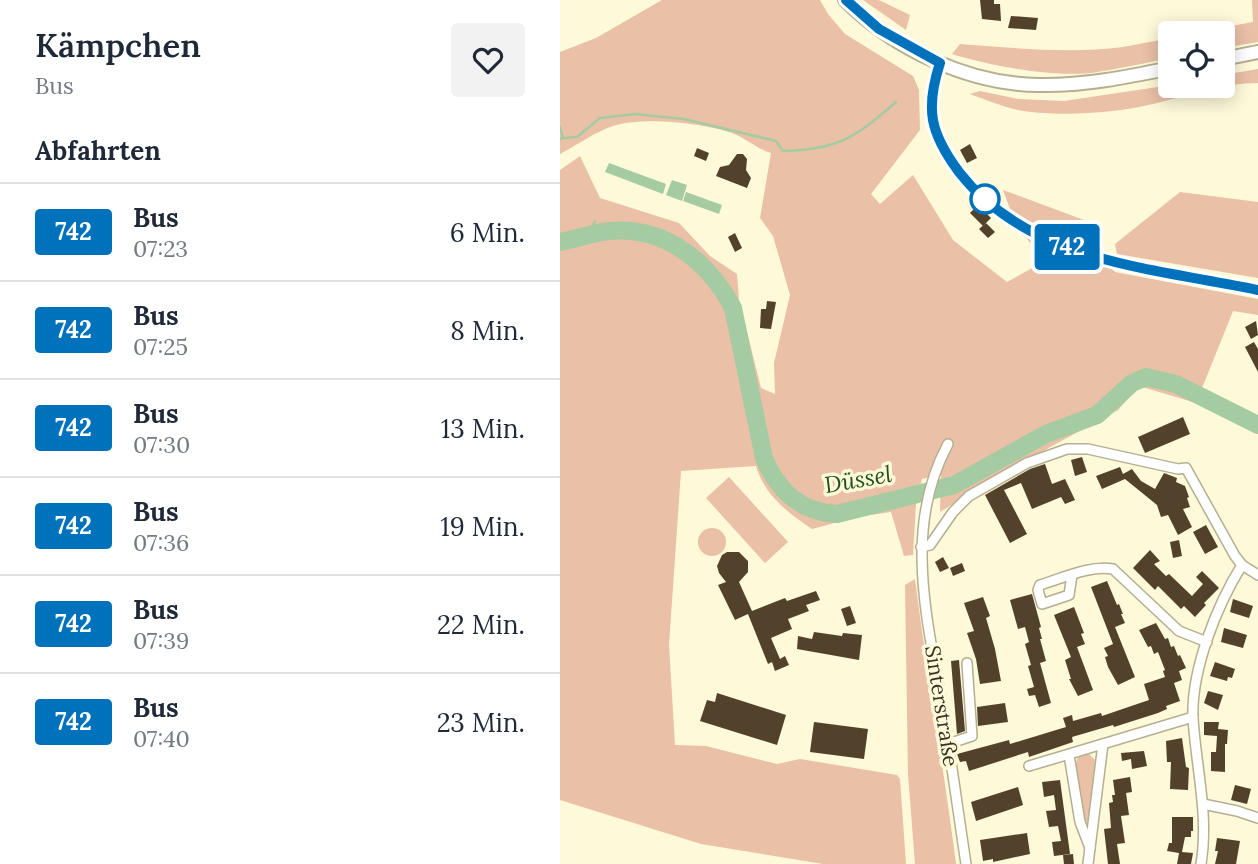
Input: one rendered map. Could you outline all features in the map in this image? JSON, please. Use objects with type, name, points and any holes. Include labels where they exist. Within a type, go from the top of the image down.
[{"type":"main road","points":[[845,0],[879,29],[940,63],[991,79],[1035,85],[1092,82],[1158,70]]},
{"type":"main road","points":[[1235,56],[1258,52]]},
{"type":"street","points":[[940,63],[930,98],[937,137],[945,153],[965,178],[1009,219],[1029,232],[1074,250],[1113,261],[1258,289]]},
{"type":"street","name":"Sinterstraße","points":[[948,444],[933,477],[928,500],[921,547],[922,587],[966,864]]},
{"type":"street","points":[[921,547],[930,545],[953,512],[969,496],[1027,463],[1067,449],[1088,449],[1186,468],[1242,565],[1258,575]]},
{"type":"street","points":[[1201,864],[1204,845],[1203,804],[1193,717],[1194,691],[1220,603],[1242,565]]},
{"type":"street","points":[[1073,575],[1101,567],[1113,569],[1179,631],[1207,642]]},
{"type":"street","points":[[948,744],[972,736],[967,663]]},
{"type":"street","points":[[1029,766],[1193,717]]},
{"type":"street","points":[[1088,864],[1102,744]]},
{"type":"street","points":[[1069,755],[1080,822],[1091,850]]},
{"type":"street","points":[[1203,804],[1258,818]]},
{"type":"shaded area","points":[[662,0],[820,0],[845,34],[913,76],[919,90],[920,130],[871,194],[880,204],[913,175],[953,240],[1007,282],[1045,261],[1023,234],[1029,221],[1010,209],[1003,190],[1092,223],[1090,249],[1115,272],[1258,299],[1258,315],[1233,311],[1196,403],[1139,386],[1118,410],[997,476],[940,512],[941,474],[922,479],[916,504],[913,555],[904,556],[891,512],[857,517],[812,529],[771,495],[756,466],[681,471],[669,645],[675,745],[706,746],[777,764],[800,759],[897,775],[900,779],[906,864],[823,864],[701,844],[560,800],[560,170],[580,156],[600,198],[679,223],[710,256],[737,274],[739,300],[761,388],[775,394],[774,363],[790,295],[773,236],[760,218],[771,153],[720,129],[640,121],[613,126],[560,154],[560,52],[596,38]]},
{"type":"shaded area","points":[[863,0],[879,0],[910,15],[906,30]]},
{"type":"shaded area","points":[[1252,0],[1258,0],[1258,42],[1235,46],[1235,25],[1253,22]]},
{"type":"shaded area","points":[[1158,40],[1158,60],[1075,74],[1021,70],[952,54],[960,44],[1041,50],[1123,47]]},
{"type":"shaded area","points":[[1258,69],[1258,83],[1235,86],[1235,73]]},
{"type":"shaded area","points":[[1158,87],[1158,98],[1178,98],[1108,112],[1061,114],[1007,107],[970,94],[980,91],[1018,99],[1064,101]]},
{"type":"shaded area","points":[[609,163],[666,184],[663,194],[605,172]]},
{"type":"shaded area","points":[[672,180],[687,185],[682,201],[666,195]]},
{"type":"shaded area","points":[[686,192],[722,205],[719,214],[683,201]]},
{"type":"shaded area","points":[[1180,192],[1258,202],[1258,278],[1117,254],[1115,244]]},
{"type":"shaded area","points":[[729,477],[788,542],[765,563],[706,498]]},
{"type":"shaded area","points":[[712,528],[722,532],[726,542],[722,552],[712,556],[702,552],[698,542],[702,532]]},
{"type":"shaded area","points":[[915,579],[956,864],[915,864],[908,774],[905,585]]},
{"type":"shaded area","points":[[1089,754],[1095,760],[1090,819],[1087,822],[1084,820],[1076,763],[1078,756]]},
{"type":"building","points":[[980,0],[994,0],[994,4],[1000,4],[1001,21],[982,19]]},
{"type":"building","points":[[1011,16],[1038,18],[1036,30],[1008,28]]},
{"type":"building","points":[[970,144],[977,158],[967,163],[960,150]]},
{"type":"building","points":[[697,148],[709,153],[706,161],[694,156]]},
{"type":"building","points":[[737,154],[743,154],[747,159],[746,170],[751,178],[747,188],[716,176],[720,167],[729,165]]},
{"type":"building","points":[[978,205],[991,218],[983,226],[970,213]]},
{"type":"building","points":[[986,223],[995,232],[988,238],[979,229]]},
{"type":"building","points":[[735,233],[742,248],[735,252],[728,237]]},
{"type":"building","points":[[767,301],[776,302],[771,329],[760,328],[761,309],[766,309]]},
{"type":"building","points":[[1256,321],[1258,335],[1251,339],[1245,327]]},
{"type":"building","points":[[1254,342],[1258,349],[1258,372],[1245,347]]},
{"type":"building","points":[[1183,417],[1190,434],[1145,453],[1138,437]]},
{"type":"building","points":[[1082,457],[1087,472],[1075,476],[1071,460]]},
{"type":"building","points":[[1045,464],[1052,484],[1065,479],[1075,500],[1065,504],[1061,497],[1032,509],[1021,483],[1004,490],[1027,534],[1010,543],[985,495],[1030,469]]},
{"type":"building","points":[[1120,467],[1123,474],[1132,469],[1141,481],[1155,489],[1164,473],[1177,478],[1176,482],[1185,486],[1189,497],[1190,507],[1183,509],[1192,527],[1178,535],[1168,515],[1161,517],[1157,505],[1125,479],[1102,489],[1096,476]]},
{"type":"building","points":[[1206,525],[1218,547],[1205,554],[1193,532]]},
{"type":"building","points":[[1179,540],[1182,556],[1173,558],[1170,542]]},
{"type":"building","points":[[1150,550],[1160,561],[1154,564],[1192,596],[1203,584],[1196,577],[1202,571],[1219,588],[1195,617],[1184,606],[1181,609],[1158,586],[1155,590],[1133,568]]},
{"type":"building","points":[[739,552],[748,561],[748,572],[739,582],[752,611],[785,598],[787,601],[816,591],[820,600],[806,605],[809,611],[788,619],[792,629],[771,638],[780,659],[785,656],[789,665],[775,671],[772,662],[768,664],[748,614],[735,620],[718,585],[726,582],[717,566],[722,555]]},
{"type":"building","points":[[943,557],[949,568],[940,572],[935,562]]},
{"type":"building","points":[[962,563],[965,571],[953,576],[950,568]]},
{"type":"building","points":[[1107,581],[1123,614],[1125,623],[1115,627],[1135,677],[1118,685],[1105,657],[1108,656],[1104,648],[1113,644],[1091,587]]},
{"type":"building","points":[[1032,594],[1046,661],[1040,663],[1051,703],[1039,707],[1035,695],[1029,696],[1027,689],[1034,687],[1028,666],[1031,665],[1025,644],[1029,642],[1025,627],[1018,629],[1010,600]]},
{"type":"building","points":[[983,597],[990,616],[986,618],[1001,681],[980,684],[976,659],[967,633],[974,631],[964,603]]},
{"type":"building","points":[[1233,599],[1253,606],[1249,618],[1230,612]]},
{"type":"building","points":[[850,606],[856,623],[847,626],[841,609]]},
{"type":"building","points":[[1074,607],[1084,633],[1081,634],[1085,644],[1077,647],[1093,690],[1078,696],[1069,679],[1065,660],[1071,657],[1054,615]]},
{"type":"building","points":[[1156,623],[1165,639],[1168,638],[1171,647],[1174,646],[1178,656],[1180,655],[1186,668],[1179,671],[1182,680],[1174,683],[1180,701],[1166,706],[1167,709],[1158,713],[1072,737],[1073,742],[1029,757],[1028,752],[969,771],[966,761],[960,762],[957,754],[1009,740],[1010,744],[1066,727],[1063,718],[1072,715],[1073,721],[1101,713],[1102,716],[1149,700],[1144,684],[1165,677],[1165,670],[1158,652],[1154,654],[1139,630]]},
{"type":"building","points":[[1224,628],[1247,635],[1243,648],[1221,642]]},
{"type":"building","points":[[814,632],[842,636],[843,633],[862,635],[859,660],[797,649],[798,636],[812,639]]},
{"type":"building","points":[[959,660],[965,731],[957,734],[951,661]]},
{"type":"building","points":[[1215,662],[1235,669],[1232,678],[1228,677],[1227,681],[1210,676]]},
{"type":"building","points":[[1208,691],[1223,695],[1218,710],[1204,703]]},
{"type":"building","points":[[717,693],[786,715],[777,745],[700,721],[707,700],[715,702]]},
{"type":"building","points":[[1005,703],[1008,722],[978,726],[977,707]]},
{"type":"building","points":[[814,722],[868,729],[864,759],[810,752]]},
{"type":"building","points":[[1204,722],[1219,722],[1218,729],[1228,730],[1225,772],[1211,771],[1211,752],[1216,752],[1217,736],[1204,735]]},
{"type":"building","points":[[1182,738],[1186,767],[1189,768],[1188,790],[1170,789],[1171,762],[1167,762],[1166,741]]},
{"type":"building","points":[[1144,751],[1147,766],[1132,769],[1131,759],[1122,761],[1121,753]]},
{"type":"building","points":[[1130,777],[1132,792],[1126,793],[1129,815],[1121,816],[1125,843],[1117,844],[1120,864],[1108,864],[1104,829],[1111,828],[1109,803],[1113,802],[1112,795],[1115,795],[1113,780]]},
{"type":"building","points":[[1060,780],[1070,854],[1054,856],[1052,842],[1061,841],[1058,826],[1049,827],[1046,811],[1056,810],[1054,795],[1044,797],[1042,782]]},
{"type":"building","points":[[1235,785],[1251,789],[1247,804],[1231,800]]},
{"type":"building","points":[[1018,787],[1023,805],[976,821],[971,802]]},
{"type":"building","points":[[1172,817],[1193,817],[1193,831],[1191,837],[1185,837],[1182,852],[1193,853],[1191,864],[1177,864],[1179,853],[1167,851],[1169,843],[1172,843]]},
{"type":"building","points":[[1027,833],[1030,854],[993,862],[993,859],[983,861],[980,840]]},
{"type":"building","points":[[1217,838],[1240,841],[1236,864],[1215,864]]},
{"type":"building","points":[[1073,854],[1074,864],[1064,864],[1063,855]]},
{"type":"waterway","points":[[563,138],[577,137],[600,118],[635,114],[684,119],[776,141],[783,151],[802,150],[832,144],[857,133],[896,102]]},
{"type":"waterway","points":[[560,127],[563,138],[560,139]]},
{"type":"waterway","points":[[587,237],[595,221]]},
{"type":"waterway","name":"Düssel","points":[[560,242],[602,232],[644,233],[680,248],[710,274],[733,308],[764,458],[783,490],[812,509],[837,514],[954,485],[1046,434],[1097,415],[1132,383],[1146,377],[1176,384],[1258,425]]},
{"type":"bus line","name":"742","points":[[846,0],[879,29],[940,63],[930,98],[937,137],[945,153],[965,178],[1009,219],[1053,243],[1093,256],[1258,290]]}]
